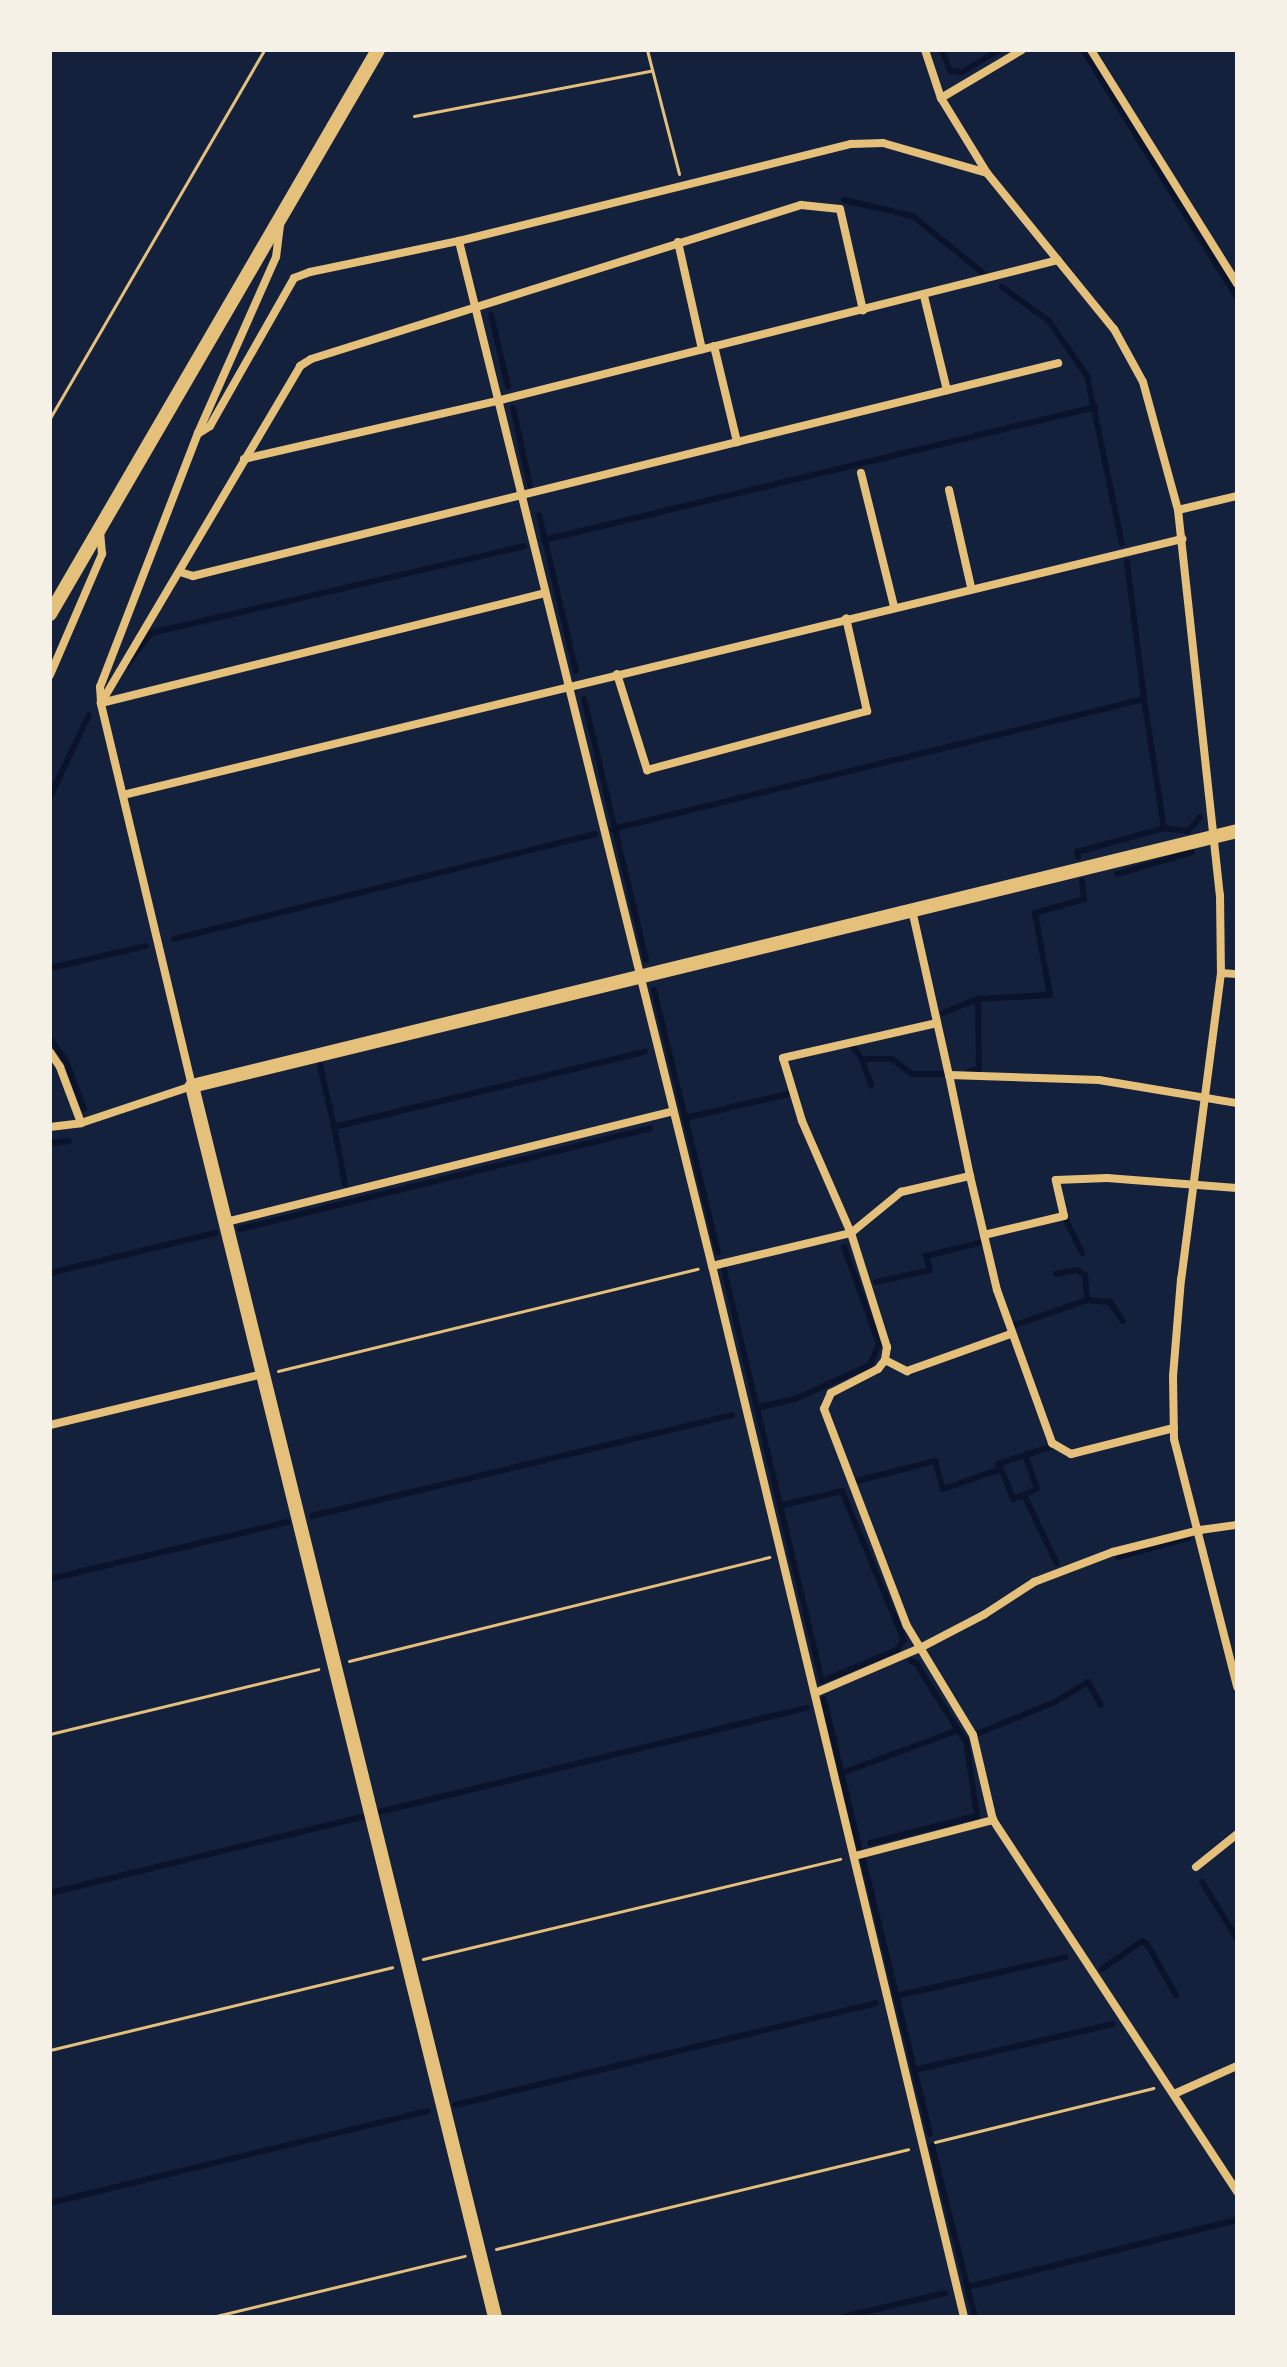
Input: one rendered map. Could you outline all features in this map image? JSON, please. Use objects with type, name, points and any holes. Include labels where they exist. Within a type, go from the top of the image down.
[{"type":"street","points":[[50,614],[378,50]]},
{"type":"street","points":[[925,50],[941,98],[987,173],[1114,329],[1143,382],[1156,419],[1178,510],[1220,895],[1221,973],[1180,1293],[1173,1376],[1174,1428],[1180,1464],[1200,1530],[1237,1687]]},
{"type":"street","points":[[941,98],[1022,50]]},
{"type":"street","points":[[1091,50],[1237,284]]},
{"type":"street","points":[[198,433],[210,426],[294,278],[310,272],[459,241],[851,144],[883,143],[987,173]]},
{"type":"street","points":[[101,703],[300,366],[311,359],[476,310],[678,242],[801,205],[840,209],[863,310]]},
{"type":"street","points":[[281,220],[276,257],[198,433],[100,687],[101,703],[333,1665],[495,2317]]},
{"type":"street","points":[[459,241],[712,1266],[964,2317]]},
{"type":"street","points":[[678,242],[702,349]]},
{"type":"street","points":[[244,459],[497,401],[1058,260]]},
{"type":"street","points":[[924,296],[947,390]]},
{"type":"street","points":[[714,346],[737,442]]},
{"type":"street","points":[[180,572],[193,576],[1058,363]]},
{"type":"street","points":[[861,473],[894,606]]},
{"type":"street","points":[[949,490],[971,587]]},
{"type":"street","points":[[1178,510],[1237,496]]},
{"type":"street","points":[[50,675],[102,554],[100,526]]},
{"type":"street","points":[[123,795],[971,587],[1182,539]]},
{"type":"street","points":[[101,703],[544,593]]},
{"type":"street","points":[[617,674],[647,770],[867,711],[846,618]]},
{"type":"street","points":[[50,1127],[81,1123],[192,1086],[1237,831]]},
{"type":"street","points":[[912,910],[984,1235],[1011,1334],[1052,1443],[1071,1454],[1174,1428]]},
{"type":"street","points":[[1221,973],[1237,974]]},
{"type":"street","points":[[937,1023],[783,1058],[802,1121],[851,1233],[887,1347],[885,1360],[878,1369],[831,1393],[824,1409],[907,1626],[973,1735],[993,1820],[1237,2192]]},
{"type":"street","points":[[50,1052],[60,1067],[81,1123]]},
{"type":"street","points":[[949,1075],[1099,1080],[1237,1103]]},
{"type":"street","points":[[226,1222],[672,1112]]},
{"type":"street","points":[[712,1266],[851,1233],[901,1192],[970,1176]]},
{"type":"street","points":[[984,1235],[1064,1216],[1056,1180],[1107,1178],[1237,1188]]},
{"type":"street","points":[[885,1360],[907,1371],[1011,1334]]},
{"type":"street","points":[[50,1425],[263,1374]]},
{"type":"street","points":[[815,1693],[920,1648],[985,1614],[1034,1582],[1113,1552],[1200,1530],[1237,1525]]},
{"type":"street","points":[[855,1856],[993,1820]]},
{"type":"street","points":[[1196,1867],[1237,1834]]},
{"type":"street","points":[[1174,2094],[1237,2066]]},
{"type":"path","points":[[50,418],[264,50]]},
{"type":"path","points":[[647,50],[682,185]]},
{"type":"path","points":[[414,116],[651,71]]},
{"type":"path","points":[[263,1374],[712,1266]]},
{"type":"path","points":[[50,1734],[779,1554]]},
{"type":"path","points":[[50,2050],[855,1856]]},
{"type":"path","points":[[212,2317],[1167,2084]]},
{"type":"waterway","points":[[942,50],[950,71],[962,72],[999,50]]},
{"type":"waterway","points":[[1083,50],[1237,297]]},
{"type":"waterway","points":[[844,200],[913,216],[984,274]]},
{"type":"waterway","points":[[1002,287],[1049,321],[1087,376],[1122,543]]},
{"type":"waterway","points":[[491,315],[508,387]]},
{"type":"waterway","points":[[544,540],[1095,407]]},
{"type":"waterway","points":[[513,408],[530,485]]},
{"type":"waterway","points":[[539,515],[576,671]]},
{"type":"waterway","points":[[127,665],[151,633],[524,546]]},
{"type":"waterway","points":[[1127,562],[1144,699]]},
{"type":"waterway","points":[[584,699],[646,960]]},
{"type":"waterway","points":[[613,829],[1144,699],[1164,828]]},
{"type":"waterway","points":[[50,797],[89,715]]},
{"type":"waterway","points":[[1078,857],[1077,852],[1164,828],[1188,831],[1200,817]]},
{"type":"waterway","points":[[174,939],[595,834]]},
{"type":"waterway","points":[[1117,874],[1192,852]]},
{"type":"waterway","points":[[970,1071],[979,1069],[978,999],[1050,995],[1035,913],[1084,899],[1082,881]]},
{"type":"waterway","points":[[50,968],[146,946]]},
{"type":"waterway","points":[[654,990],[718,1252]]},
{"type":"waterway","points":[[943,1013],[978,999]]},
{"type":"waterway","points":[[50,1038],[66,1061],[84,1109]]},
{"type":"waterway","points":[[853,1047],[862,1059],[871,1085]]},
{"type":"waterway","points":[[345,1184],[334,1127],[645,1052]]},
{"type":"waterway","points":[[862,1059],[892,1059],[912,1074],[944,1074]]},
{"type":"waterway","points":[[320,1065],[334,1127]]},
{"type":"waterway","points":[[685,1118],[788,1094]]},
{"type":"waterway","points":[[240,1229],[650,1128]]},
{"type":"waterway","points":[[50,1143],[69,1141]]},
{"type":"waterway","points":[[1066,1220],[1082,1253]]},
{"type":"waterway","points":[[50,1273],[215,1233]]},
{"type":"waterway","points":[[876,1282],[930,1270],[926,1256],[979,1243]]},
{"type":"waterway","points":[[756,1408],[795,1399],[870,1365],[879,1344],[844,1247]]},
{"type":"waterway","points":[[724,1270],[822,1681],[897,1650],[903,1641]]},
{"type":"waterway","points":[[1056,1274],[1077,1270],[1085,1275],[1087,1300]]},
{"type":"waterway","points":[[1015,1325],[1087,1300],[1110,1302],[1123,1321]]},
{"type":"waterway","points":[[312,1516],[732,1415]]},
{"type":"waterway","points":[[857,1481],[935,1461],[943,1489],[1001,1469],[998,1464],[1050,1447]]},
{"type":"waterway","points":[[1024,1495],[1037,1489],[1025,1455]]},
{"type":"waterway","points":[[1001,1469],[1013,1499],[1024,1495],[1057,1564]]},
{"type":"waterway","points":[[780,1506],[842,1491],[904,1640]]},
{"type":"waterway","points":[[50,1579],[287,1522]]},
{"type":"waterway","points":[[1118,1557],[1189,1538]]},
{"type":"waterway","points":[[842,1773],[958,1730],[916,1663],[911,1661]]},
{"type":"waterway","points":[[979,1733],[1055,1702],[1088,1682],[1101,1705]]},
{"type":"waterway","points":[[824,1699],[859,1847]]},
{"type":"waterway","points":[[379,1812],[807,1708]]},
{"type":"waterway","points":[[870,1843],[977,1816],[966,1741],[958,1730]]},
{"type":"waterway","points":[[50,1893],[362,1817]]},
{"type":"waterway","points":[[863,1859],[930,2134]]},
{"type":"waterway","points":[[1202,1882],[1237,1939]]},
{"type":"waterway","points":[[1102,1969],[1142,1941],[1147,1944],[1176,1995]]},
{"type":"waterway","points":[[896,1996],[1066,1957]]},
{"type":"waterway","points":[[455,2105],[876,2003]]},
{"type":"waterway","points":[[914,2070],[1113,2024]]},
{"type":"waterway","points":[[50,2203],[428,2111]]},
{"type":"waterway","points":[[932,2146],[975,2317]]},
{"type":"waterway","points":[[968,2287],[1237,2220]]},
{"type":"waterway","points":[[843,2317],[945,2293]]}]
